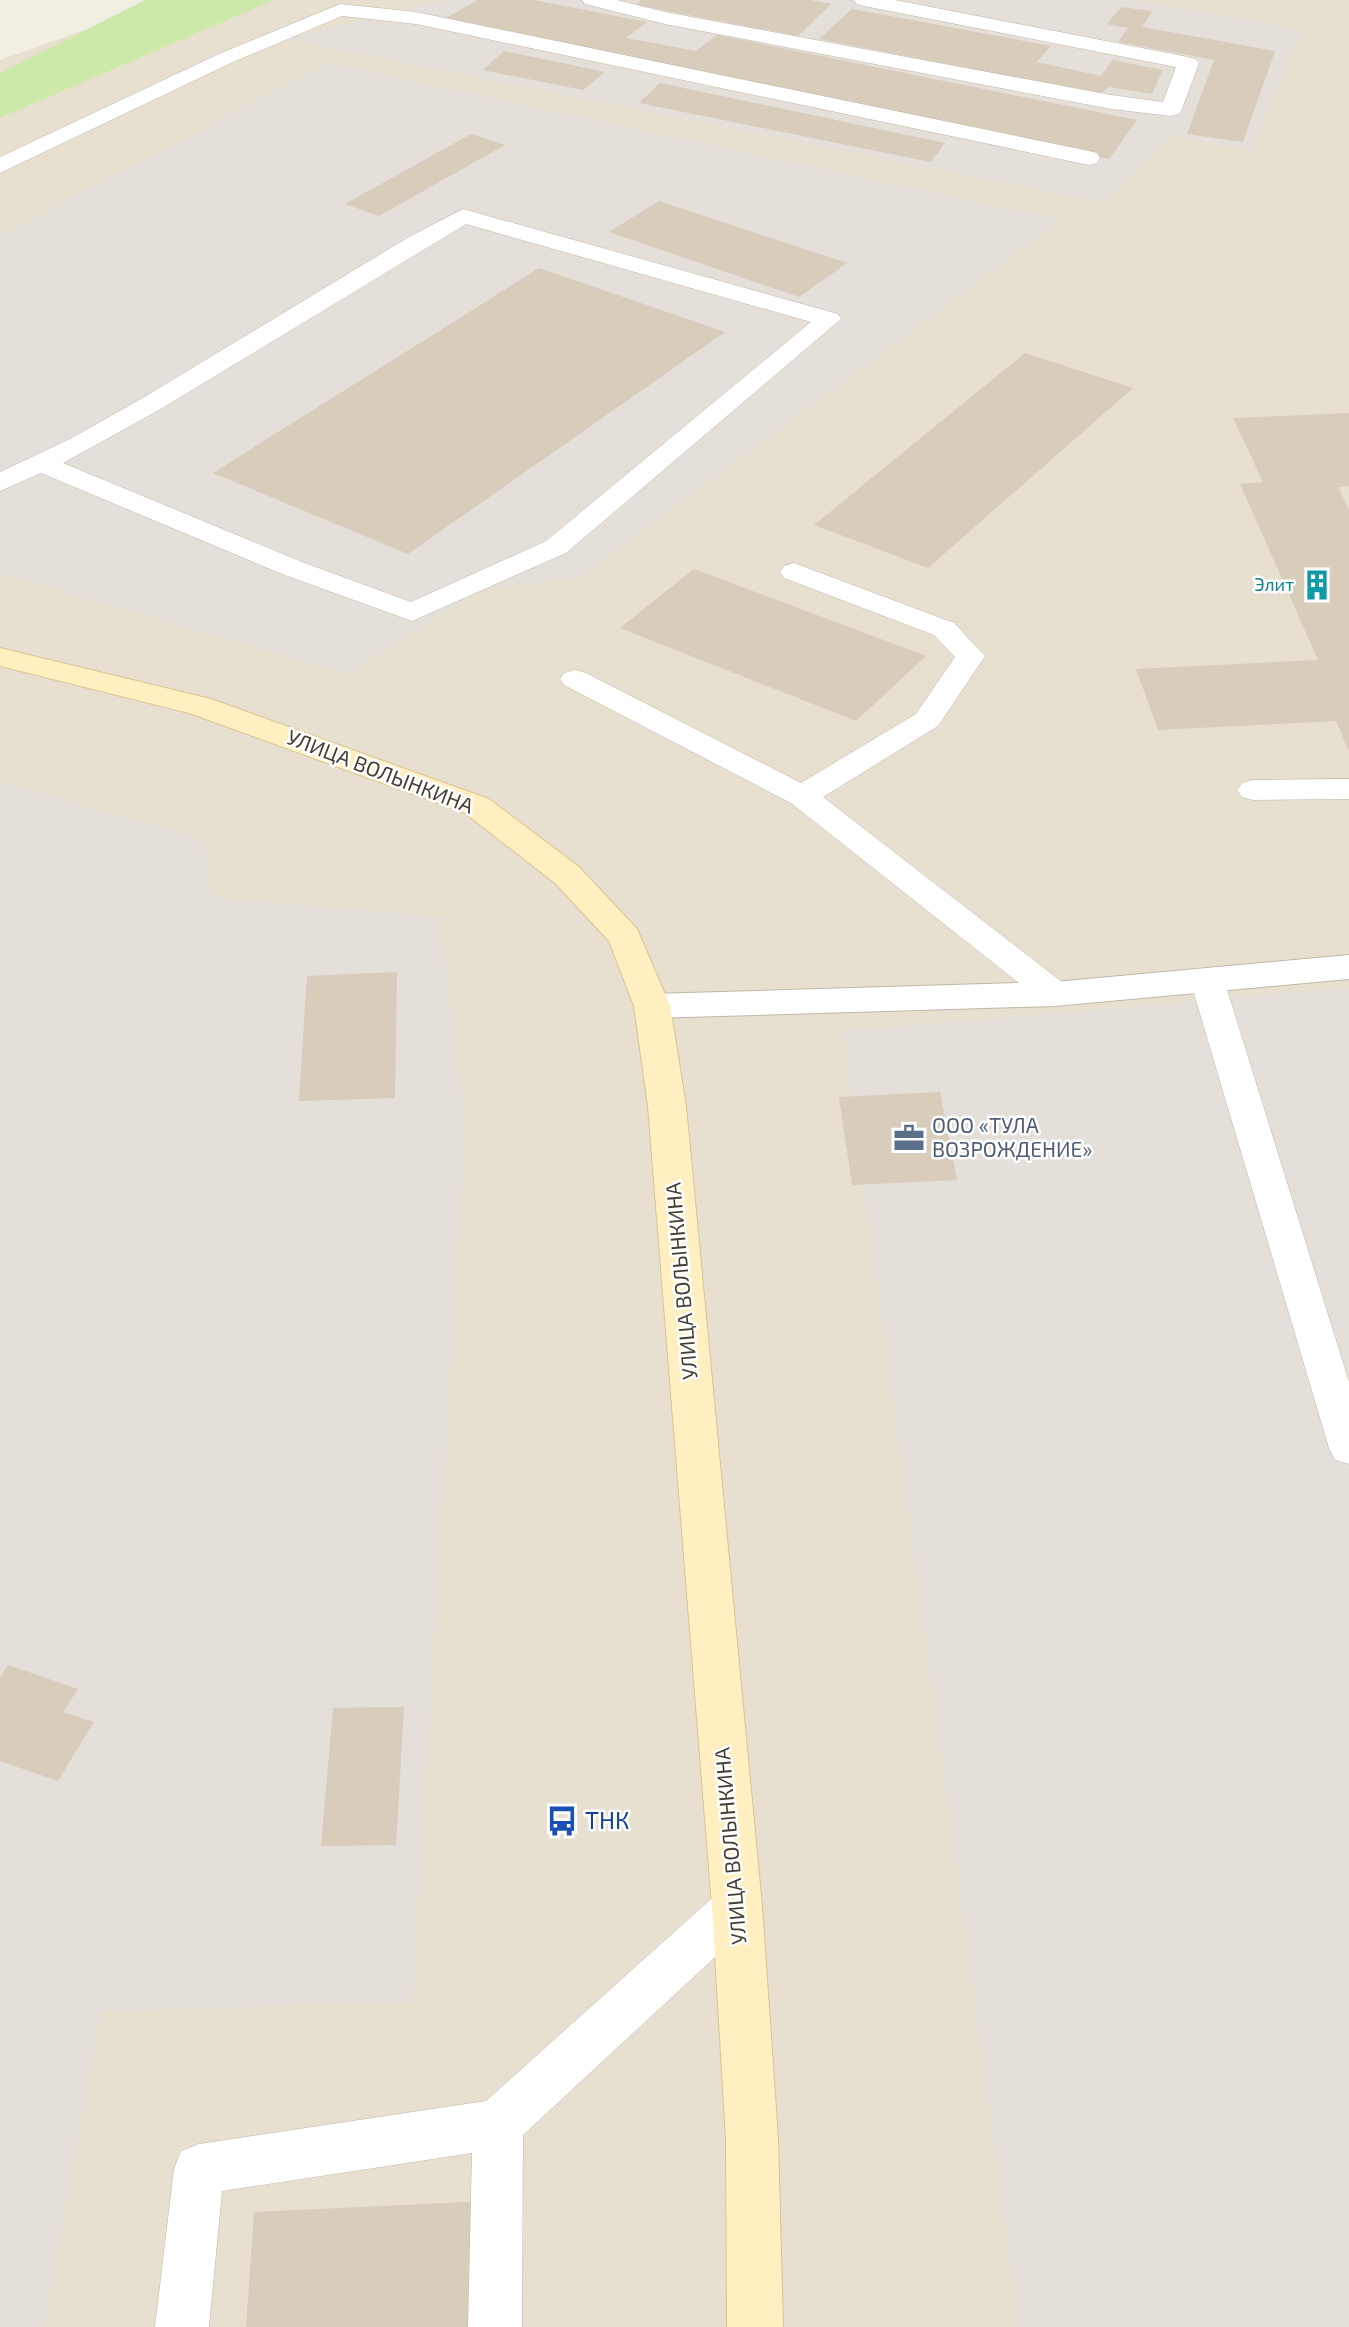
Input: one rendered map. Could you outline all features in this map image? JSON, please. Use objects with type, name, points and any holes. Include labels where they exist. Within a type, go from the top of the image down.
[{"type":"street","name":"УЛИЦА ВОЛЫНКИНА","points":[[0,657],[200,706],[477,806],[566,875],[625,937],[652,1006],[667,1106],[737,1906],[752,2138],[755,2327]]},
{"type":"street","points":[[652,1006],[1055,995],[1349,967]]},
{"type":"lane","points":[[0,166],[226,58],[369,0]]},
{"type":"lane","points":[[592,0],[665,18],[1098,99],[1171,109],[1188,63],[864,0]]},
{"type":"lane","points":[[340,10],[416,18],[1089,158]]},
{"type":"lane","points":[[0,482],[104,431],[400,251],[463,216],[829,319],[556,547],[412,612],[292,568],[40,463]]},
{"type":"lane","points":[[794,572],[944,629],[970,656],[927,720],[802,796]]},
{"type":"lane","points":[[575,678],[802,796],[1055,995]]},
{"type":"lane","points":[[1253,790],[1349,789]]},
{"type":"lane","points":[[1208,980],[1338,1372],[1349,1448]]},
{"type":"lane","points":[[182,2327],[199,2169],[498,2124],[737,1906]]},
{"type":"lane","points":[[495,2327],[498,2124]]},
{"type":"shaded area","points":[[169,0],[1349,0],[1349,2327],[0,2327],[0,60]]},
{"type":"shaded area","points":[[447,0],[1132,0],[1302,29],[1251,151],[1171,135],[1103,203],[286,39]]},
{"type":"shaded area","points":[[328,63],[1061,220],[580,577],[477,591],[348,674],[0,573],[0,236]]},
{"type":"shaded area","points":[[0,782],[204,840],[211,897],[439,917],[465,1124],[412,2002],[101,2011],[44,2327],[0,2327]]},
{"type":"shaded area","points":[[1349,988],[1349,2327],[1019,2327],[843,1031]]},
{"type":"green space","points":[[145,0],[274,0],[0,118],[0,73]]},
{"type":"building","points":[[478,0],[533,0],[647,22],[626,38],[696,51],[717,35],[1137,120],[1109,159],[444,19]]},
{"type":"building","points":[[641,0],[810,0],[831,4],[798,36],[636,5]]},
{"type":"building","points":[[1121,7],[1153,11],[1142,27],[1275,51],[1243,142],[1187,134],[1214,60],[1118,42],[1128,28],[1107,24]]},
{"type":"building","points":[[852,9],[1051,46],[1037,62],[1101,76],[1113,60],[1163,70],[1152,94],[1109,87],[1099,94],[819,39]]},
{"type":"building","points":[[504,51],[605,72],[583,90],[483,70]]},
{"type":"building","points":[[660,83],[945,143],[931,162],[639,103]]},
{"type":"building","points":[[471,134],[505,145],[379,216],[345,204]]},
{"type":"building","points":[[659,201],[847,263],[799,297],[609,232]]},
{"type":"building","points":[[539,268],[725,332],[408,554],[213,473]]},
{"type":"building","points":[[1025,353],[1133,388],[928,568],[814,525]]},
{"type":"building","name":"Элит","points":[[1349,413],[1349,486],[1338,487],[1349,510],[1349,751],[1336,721],[1158,730],[1136,669],[1318,660],[1240,484],[1263,482],[1233,418]]},
{"type":"building","points":[[694,569],[926,656],[856,721],[620,628]]},
{"type":"building","points":[[397,972],[395,1098],[299,1101],[307,976]]},
{"type":"building","points":[[940,1092],[957,1180],[852,1185],[839,1097]]},
{"type":"building","points":[[8,1665],[78,1689],[63,1712],[94,1722],[58,1781],[0,1761],[0,1677]]},
{"type":"building","points":[[404,1707],[396,1845],[321,1846],[333,1708]]},
{"type":"building","points":[[489,2201],[489,2327],[246,2327],[254,2212]]},
{"type":"place","name":"Элит","points":[[1317,585]]},
{"type":"place","name":"ООО «ТУЛА ВОЗРОЖДЕНИЕ»","points":[[909,1138]]},
{"type":"place","name":"ТНК","points":[[562,1821]]}]
